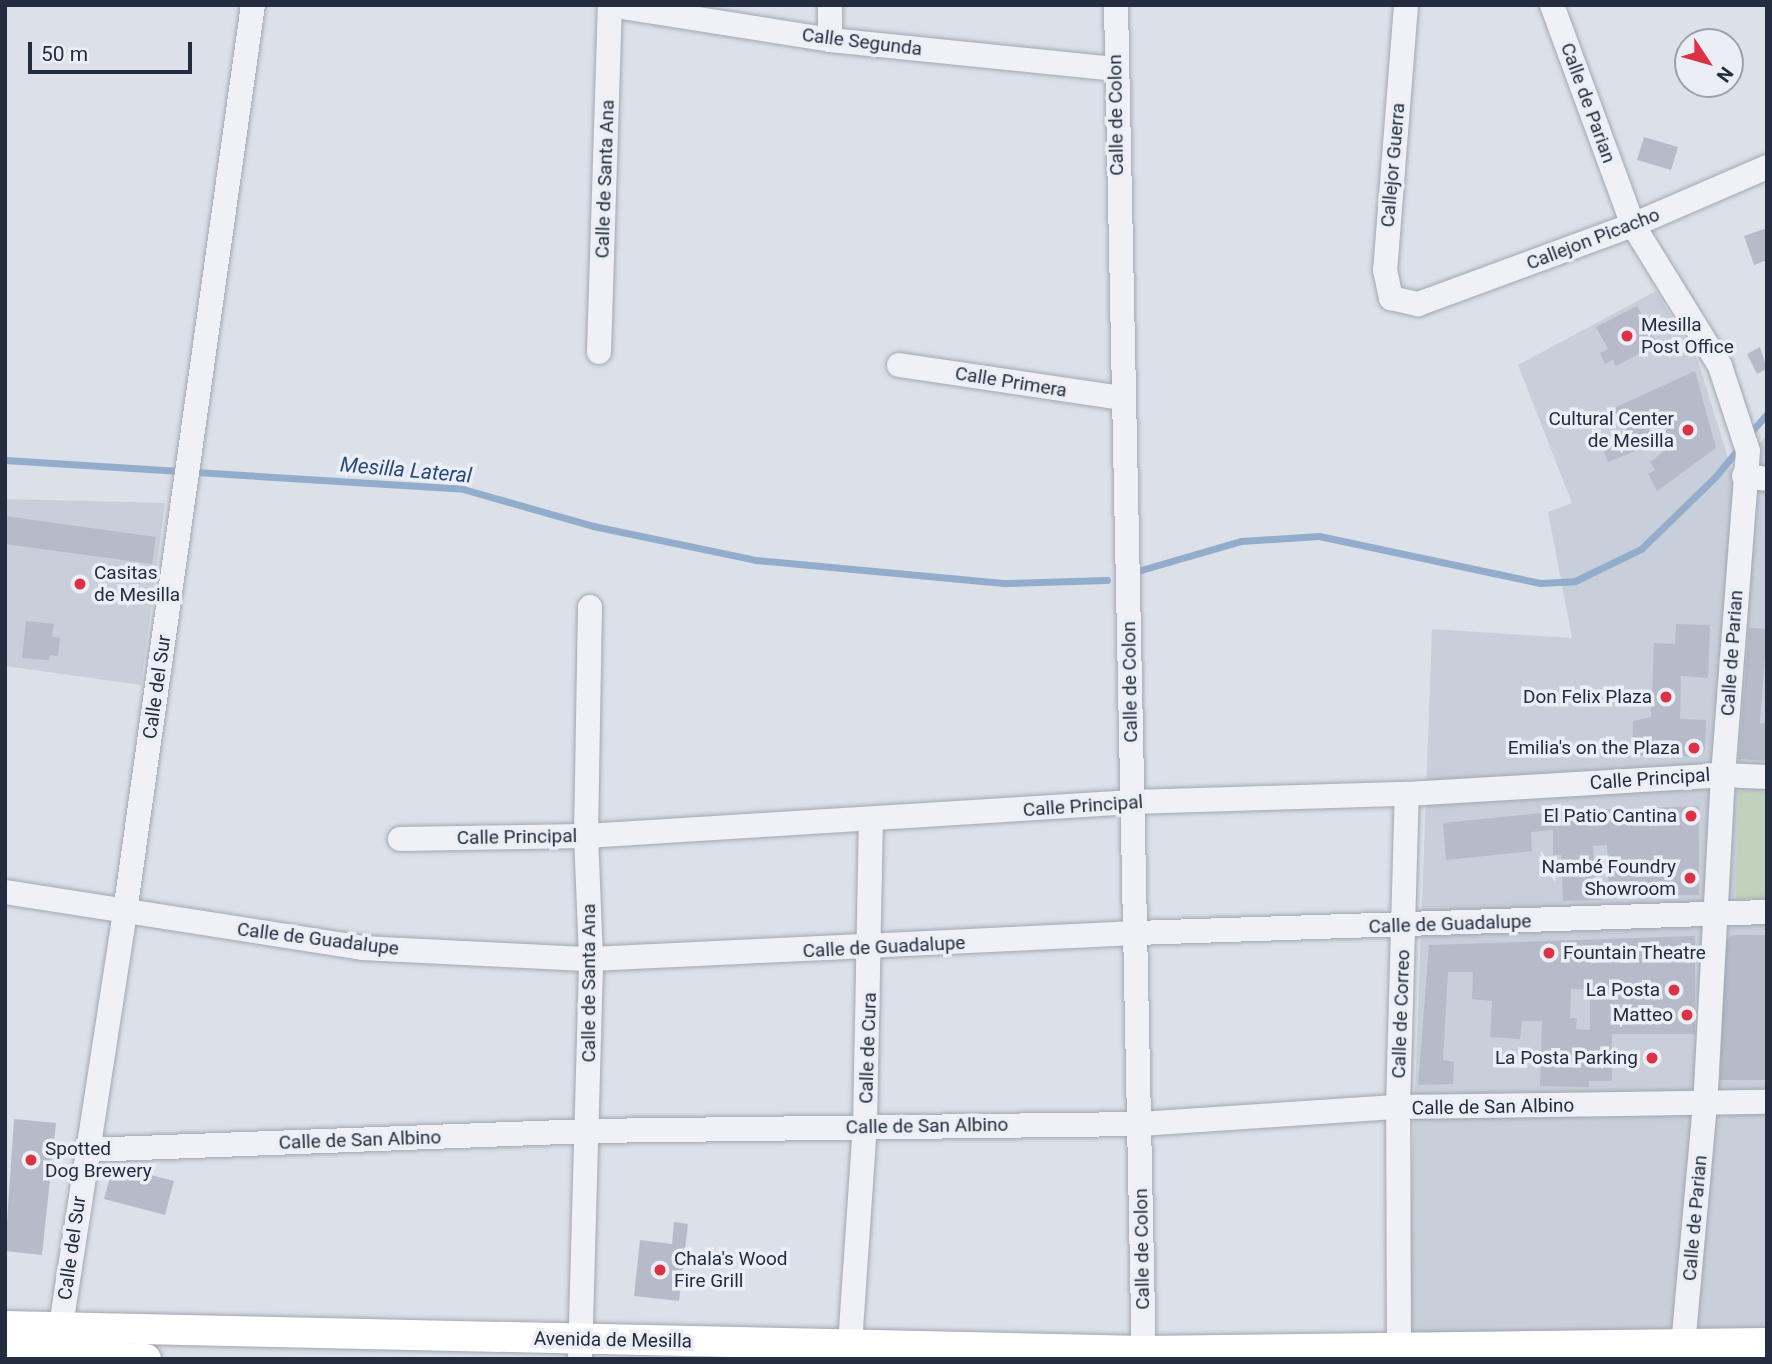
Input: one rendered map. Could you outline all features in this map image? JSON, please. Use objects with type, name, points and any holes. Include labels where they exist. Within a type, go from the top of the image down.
[{"type":"main road","name":"Avenida de Mesilla","points":[[5,1326],[581,1349],[1144,1355],[1683,1351],[1767,1343]]},
{"type":"main road","points":[[5,1353],[56,1358],[146,1359]]},
{"type":"street","name":"Calle del Sur","points":[[56,1358],[86,1150],[125,912],[253,5]]},
{"type":"street","name":"Calle Segunda","points":[[610,5],[830,40],[1115,69]]},
{"type":"street","name":"Calle de Santa Ana","points":[[599,352],[610,5]]},
{"type":"street","points":[[830,5],[830,40]]},
{"type":"street","name":"Calle de Colon","points":[[1116,5],[1115,69],[1144,1355]]},
{"type":"street","name":"Callejor Guerra","points":[[1406,5],[1385,270],[1391,298],[1418,304]]},
{"type":"street","name":"Calle de Parian","points":[[1552,5],[1633,225],[1720,366],[1739,417],[1756,478],[1723,775],[1705,1104],[1683,1351]]},
{"type":"street","name":"Callejon Picacho","points":[[1418,304],[1633,225],[1767,167]]},
{"type":"street","name":"Calle Primera","points":[[898,365],[1123,398]]},
{"type":"street","name":"Calle de Santa Ana","points":[[581,1349],[589,1131],[591,959],[586,836],[590,607]]},
{"type":"street","name":"Calle Principal","points":[[400,839],[586,836],[1132,802],[1407,794],[1723,775],[1767,776]]},
{"type":"street","name":"Calle de Correo","points":[[1399,1353],[1398,1107],[1407,794]]},
{"type":"street","name":"Calle de Cura","points":[[850,1352],[865,1127],[872,948],[871,820]]},
{"type":"street","name":"Calle de Guadalupe","points":[[5,892],[362,948],[591,959],[872,948],[1136,933],[1767,912]]},
{"type":"street","name":"Calle de San Albino","points":[[86,1150],[589,1131],[1140,1124],[1398,1107],[1767,1102]]},
{"type":"shaded area","points":[[1656,291],[1698,361],[1733,474],[1767,435],[1767,1337],[1406,1340],[1432,629],[1572,638],[1548,512],[1572,503],[1518,365]]},
{"type":"shaded area","name":"Casitas de Mesilla","points":[[5,499],[165,503],[141,685],[5,666]]},
{"type":"green space","points":[[1738,791],[1767,791],[1767,899],[1736,899]]},
{"type":"building","points":[[1644,137],[1678,147],[1671,170],[1637,160]]},
{"type":"building","points":[[1767,228],[1767,260],[1754,265],[1744,236]]},
{"type":"building","name":"Mesilla Post Office","points":[[1637,306],[1657,344],[1616,366],[1613,360],[1605,364],[1600,353],[1608,349],[1596,327]]},
{"type":"building","points":[[1760,347],[1767,369],[1757,374],[1747,354]]},
{"type":"building","name":"Cultural Center de Mesilla","points":[[1695,371],[1716,448],[1657,491],[1648,474],[1655,470],[1650,462],[1670,446],[1662,417],[1647,425],[1653,436],[1637,446],[1638,450],[1608,462],[1603,449],[1630,437],[1621,419],[1610,424],[1605,412]]},
{"type":"building","points":[[5,516],[156,537],[152,564],[5,544]]},
{"type":"building","points":[[26,621],[54,624],[52,637],[60,638],[58,656],[50,655],[49,660],[22,658]]},
{"type":"building","name":"Don Felix Plaza","points":[[1676,624],[1710,625],[1708,678],[1681,676],[1680,719],[1706,720],[1705,750],[1697,757],[1632,755],[1633,721],[1651,717],[1654,643],[1675,644]]},
{"type":"building","points":[[1749,628],[1767,629],[1760,723],[1767,723],[1767,761],[1739,759]]},
{"type":"building","points":[[1699,806],[1699,895],[1609,896],[1607,845],[1593,846],[1594,871],[1602,870],[1602,900],[1563,901],[1561,855],[1553,855],[1553,830],[1531,832],[1532,851],[1446,860],[1443,823],[1561,811]]},
{"type":"building","points":[[1733,935],[1767,935],[1767,1080],[1720,1080],[1724,943]]},
{"type":"building","points":[[1695,936],[1695,1034],[1612,1034],[1612,1081],[1589,1081],[1589,1087],[1540,1086],[1542,1021],[1522,1021],[1520,1039],[1490,1037],[1492,1001],[1472,999],[1473,972],[1448,972],[1443,1060],[1454,1062],[1453,1084],[1418,1085],[1429,945]],"holes":[[[1571,989],[1590,989],[1590,1030],[1576,1029],[1577,1018],[1570,1018]]]},
{"type":"building","name":"Spotted Dog Brewery","points":[[14,1119],[56,1123],[42,1255],[5,1251]]},
{"type":"building","points":[[113,1165],[174,1181],[165,1215],[104,1199]]},
{"type":"building","name":"Chala's Wood Fire Grill","points":[[674,1222],[688,1224],[679,1301],[634,1296],[640,1240],[672,1244]]},
{"type":"waterway","points":[[1749,434],[1767,414]]},
{"type":"waterway","points":[[1134,572],[1241,541],[1319,536],[1540,583],[1575,581],[1641,549],[1715,477],[1740,447]]},
{"type":"waterway","name":"Mesilla Lateral","points":[[5,460],[463,489],[593,526],[756,560],[1006,583],[1107,580]]},
{"type":"place","name":"Mesilla Post Office","points":[[1627,336]]},
{"type":"place","name":"Cultural Center de Mesilla","points":[[1688,430]]},
{"type":"place","name":"Casitas de Mesilla","points":[[80,584]]},
{"type":"place","name":"Don Felix Plaza","points":[[1666,697]]},
{"type":"place","name":"Emilia's on the Plaza","points":[[1694,748]]},
{"type":"place","name":"El Patio Cantina","points":[[1691,816]]},
{"type":"place","name":"Nambé Foundry Showroom","points":[[1690,878]]},
{"type":"place","name":"Fountain Theatre","points":[[1549,953]]},
{"type":"place","name":"La Posta","points":[[1674,990]]},
{"type":"place","name":"Matteo","points":[[1687,1015]]},
{"type":"place","name":"La Posta Parking","points":[[1652,1058]]},
{"type":"place","name":"Spotted Dog Brewery","points":[[31,1160]]},
{"type":"place","name":"Chala's Wood Fire Grill","points":[[660,1270]]}]
